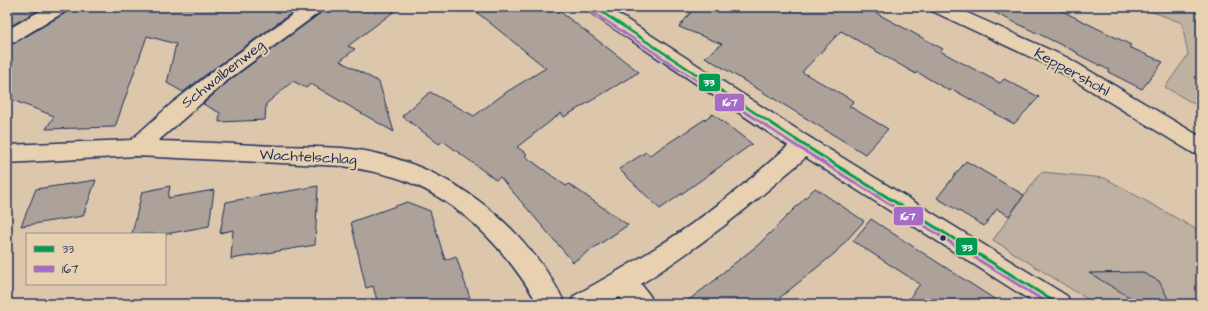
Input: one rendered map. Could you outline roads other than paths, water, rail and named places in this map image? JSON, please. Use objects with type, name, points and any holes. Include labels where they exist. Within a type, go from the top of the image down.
[{"type":"street","points":[[7,38],[60,7]]},
{"type":"street","name":"Schwalbenweg","points":[[136,148],[195,96],[263,43],[316,7]]},
{"type":"street","points":[[594,7],[804,145],[1058,304]]},
{"type":"street","name":"Keppershohl","points":[[938,7],[1015,40],[1061,63],[1201,148]]},
{"type":"street","points":[[583,304],[624,282],[670,252],[731,208],[804,145]]},
{"type":"street","name":"Wachtelschlag","points":[[7,154],[136,148],[343,157],[375,162],[404,170],[435,184],[458,197],[484,217],[520,256],[552,304]]},
{"type":"street","points":[[624,282],[641,304]]}]
